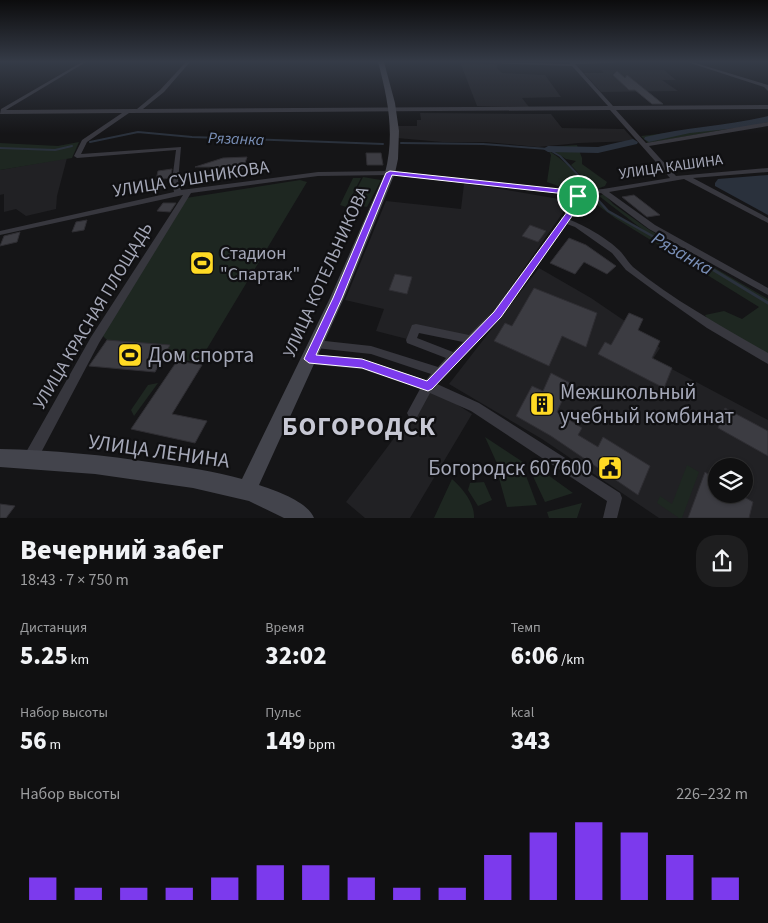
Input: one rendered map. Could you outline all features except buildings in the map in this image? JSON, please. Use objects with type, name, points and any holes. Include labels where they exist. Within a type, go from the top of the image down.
[{"type":"street","points":[[0,112],[43,86]]},
{"type":"street","points":[[138,111],[166,86]]},
{"type":"street","name":"УЛИЦА КОТЕЛЬНИКОВА","points":[[247,490],[316,344],[390,173],[395,157],[394,109],[388,86]]},
{"type":"street","points":[[593,86],[674,178]]},
{"type":"street","points":[[0,112],[768,107]]},
{"type":"street","points":[[128,111],[84,141],[77,156],[179,148],[175,181],[183,192]]},
{"type":"street","points":[[646,145],[768,124]]},
{"type":"street","name":"УЛИЦА КАШИНА","points":[[390,173],[579,193],[603,191],[674,178],[768,170]]},
{"type":"street","name":"УЛИЦА СУШНИКОВА","points":[[0,233],[183,192],[318,174],[390,173]]},
{"type":"street","points":[[685,177],[768,221]]},
{"type":"street","points":[[603,191],[652,227],[768,292]]},
{"type":"street","name":"УЛИЦА КРАСНАЯ ПЛОЩАДЬ","points":[[30,459],[95,340],[183,192]]},
{"type":"street","points":[[413,413],[428,386],[497,314],[564,220],[574,209],[579,193]]},
{"type":"street","points":[[564,220],[578,226],[614,251],[629,268],[663,293],[768,358]]},
{"type":"street","points":[[455,357],[411,340],[416,328],[472,340]]},
{"type":"street","points":[[316,344],[371,350],[440,372]]},
{"type":"street","points":[[309,359],[362,364],[428,386],[475,406],[615,498],[610,518]]},
{"type":"street","name":"УЛИЦА ЛЕНИНА","points":[[0,458],[115,466],[221,482],[247,490],[290,509],[304,518]]},
{"type":"shaded area","points":[[469,86],[553,86],[561,97],[522,98],[529,107],[477,106]]},
{"type":"shaded area","points":[[596,86],[671,86],[678,91],[601,92]]},
{"type":"shaded area","points":[[420,113],[551,114],[562,128],[624,129],[635,141],[538,147],[486,142],[442,142],[397,138],[397,126],[417,126],[417,120],[421,120]]},
{"type":"shaded area","points":[[768,118],[768,122],[648,143],[641,136],[739,125]]},
{"type":"shaded area","points":[[79,142],[72,158],[0,170],[0,143],[58,146]]},
{"type":"shaded area","points":[[577,145],[582,158],[582,164],[607,182],[605,186],[594,190],[571,165],[576,161],[566,159],[555,152],[565,150],[549,147]]},
{"type":"shaded area","points":[[548,150],[570,167],[588,189],[561,187],[547,182],[551,155]]},
{"type":"shaded area","points":[[67,158],[57,196],[56,209],[26,216],[16,209],[4,212],[4,194],[0,195],[0,170]]},
{"type":"shaded area","points":[[768,175],[768,215],[715,186],[718,179]]},
{"type":"shaded area","points":[[363,177],[381,180],[367,207],[349,204]]},
{"type":"shaded area","points":[[353,178],[361,178],[346,207],[340,205]]},
{"type":"shaded area","name":"Стадион \"Спартак\"","points":[[300,180],[307,182],[199,362],[162,358],[170,345],[107,340],[101,334],[186,198]]},
{"type":"shaded area","points":[[464,184],[571,201],[501,301],[468,339],[416,328],[411,340],[376,331],[384,309],[345,300],[386,201],[461,209]]},
{"type":"shaded area","points":[[604,194],[613,204],[648,229],[768,299],[768,355],[709,321],[705,315],[724,311],[742,319],[759,307],[615,218],[592,201],[596,199],[612,214],[651,236],[599,196]]},
{"type":"shaded area","points":[[539,268],[591,298],[638,330],[660,348],[653,359],[768,420],[768,518],[659,518],[542,439],[449,384]]},
{"type":"shaded area","points":[[158,383],[134,416],[131,410],[148,385]]},
{"type":"shaded area","points":[[428,386],[472,414],[410,518],[365,518],[346,502],[413,413]]},
{"type":"shaded area","points":[[485,437],[526,464],[525,467],[500,470]]},
{"type":"shaded area","points":[[534,465],[573,493],[545,502],[531,472]]},
{"type":"shaded area","points":[[687,465],[699,472],[682,518],[679,518],[657,503],[660,496],[672,504]]},
{"type":"shaded area","points":[[525,473],[537,505],[507,507],[499,478]]},
{"type":"shaded area","points":[[452,479],[464,491],[470,501],[474,518],[434,518]]},
{"type":"shaded area","points":[[484,482],[492,500],[478,506],[468,490],[470,483]]},
{"type":"shaded area","points":[[582,503],[577,518],[549,518],[547,512]]},
{"type":"waterway","name":"Рязанка","points":[[649,139],[690,130],[747,124],[768,119]]},
{"type":"waterway","name":"Рязанка","points":[[90,142],[138,132],[192,137],[383,144]]},
{"type":"waterway","name":"Рязанка","points":[[548,149],[598,150],[633,142]]},
{"type":"waterway","name":"Рязанка","points":[[401,143],[483,144],[548,149],[560,156],[585,182],[583,180]]},
{"type":"waterway","name":"Рязанка","points":[[0,148],[55,150],[72,146]]},
{"type":"waterway","name":"Рязанка","points":[[599,201],[608,211],[709,268]]},
{"type":"waterway","name":"Рязанка","points":[[707,266],[768,303]]},
{"type":"place","name":"Стадион \"Спартак\"","points":[[202,263]]},
{"type":"place","name":"Дом спорта","points":[[130,355]]},
{"type":"place","name":"Межшкольный учебный комбинат","points":[[542,404]]},
{"type":"place","name":"Богородск 607600","points":[[610,468]]},
{"type":"district","name":"БОГОРОДСК","points":[[359,426]]},
{"type":"route","points":[[390,173],[579,193],[578,196],[574,209],[564,220],[497,314],[428,386],[362,364],[309,359],[390,173]]}]
